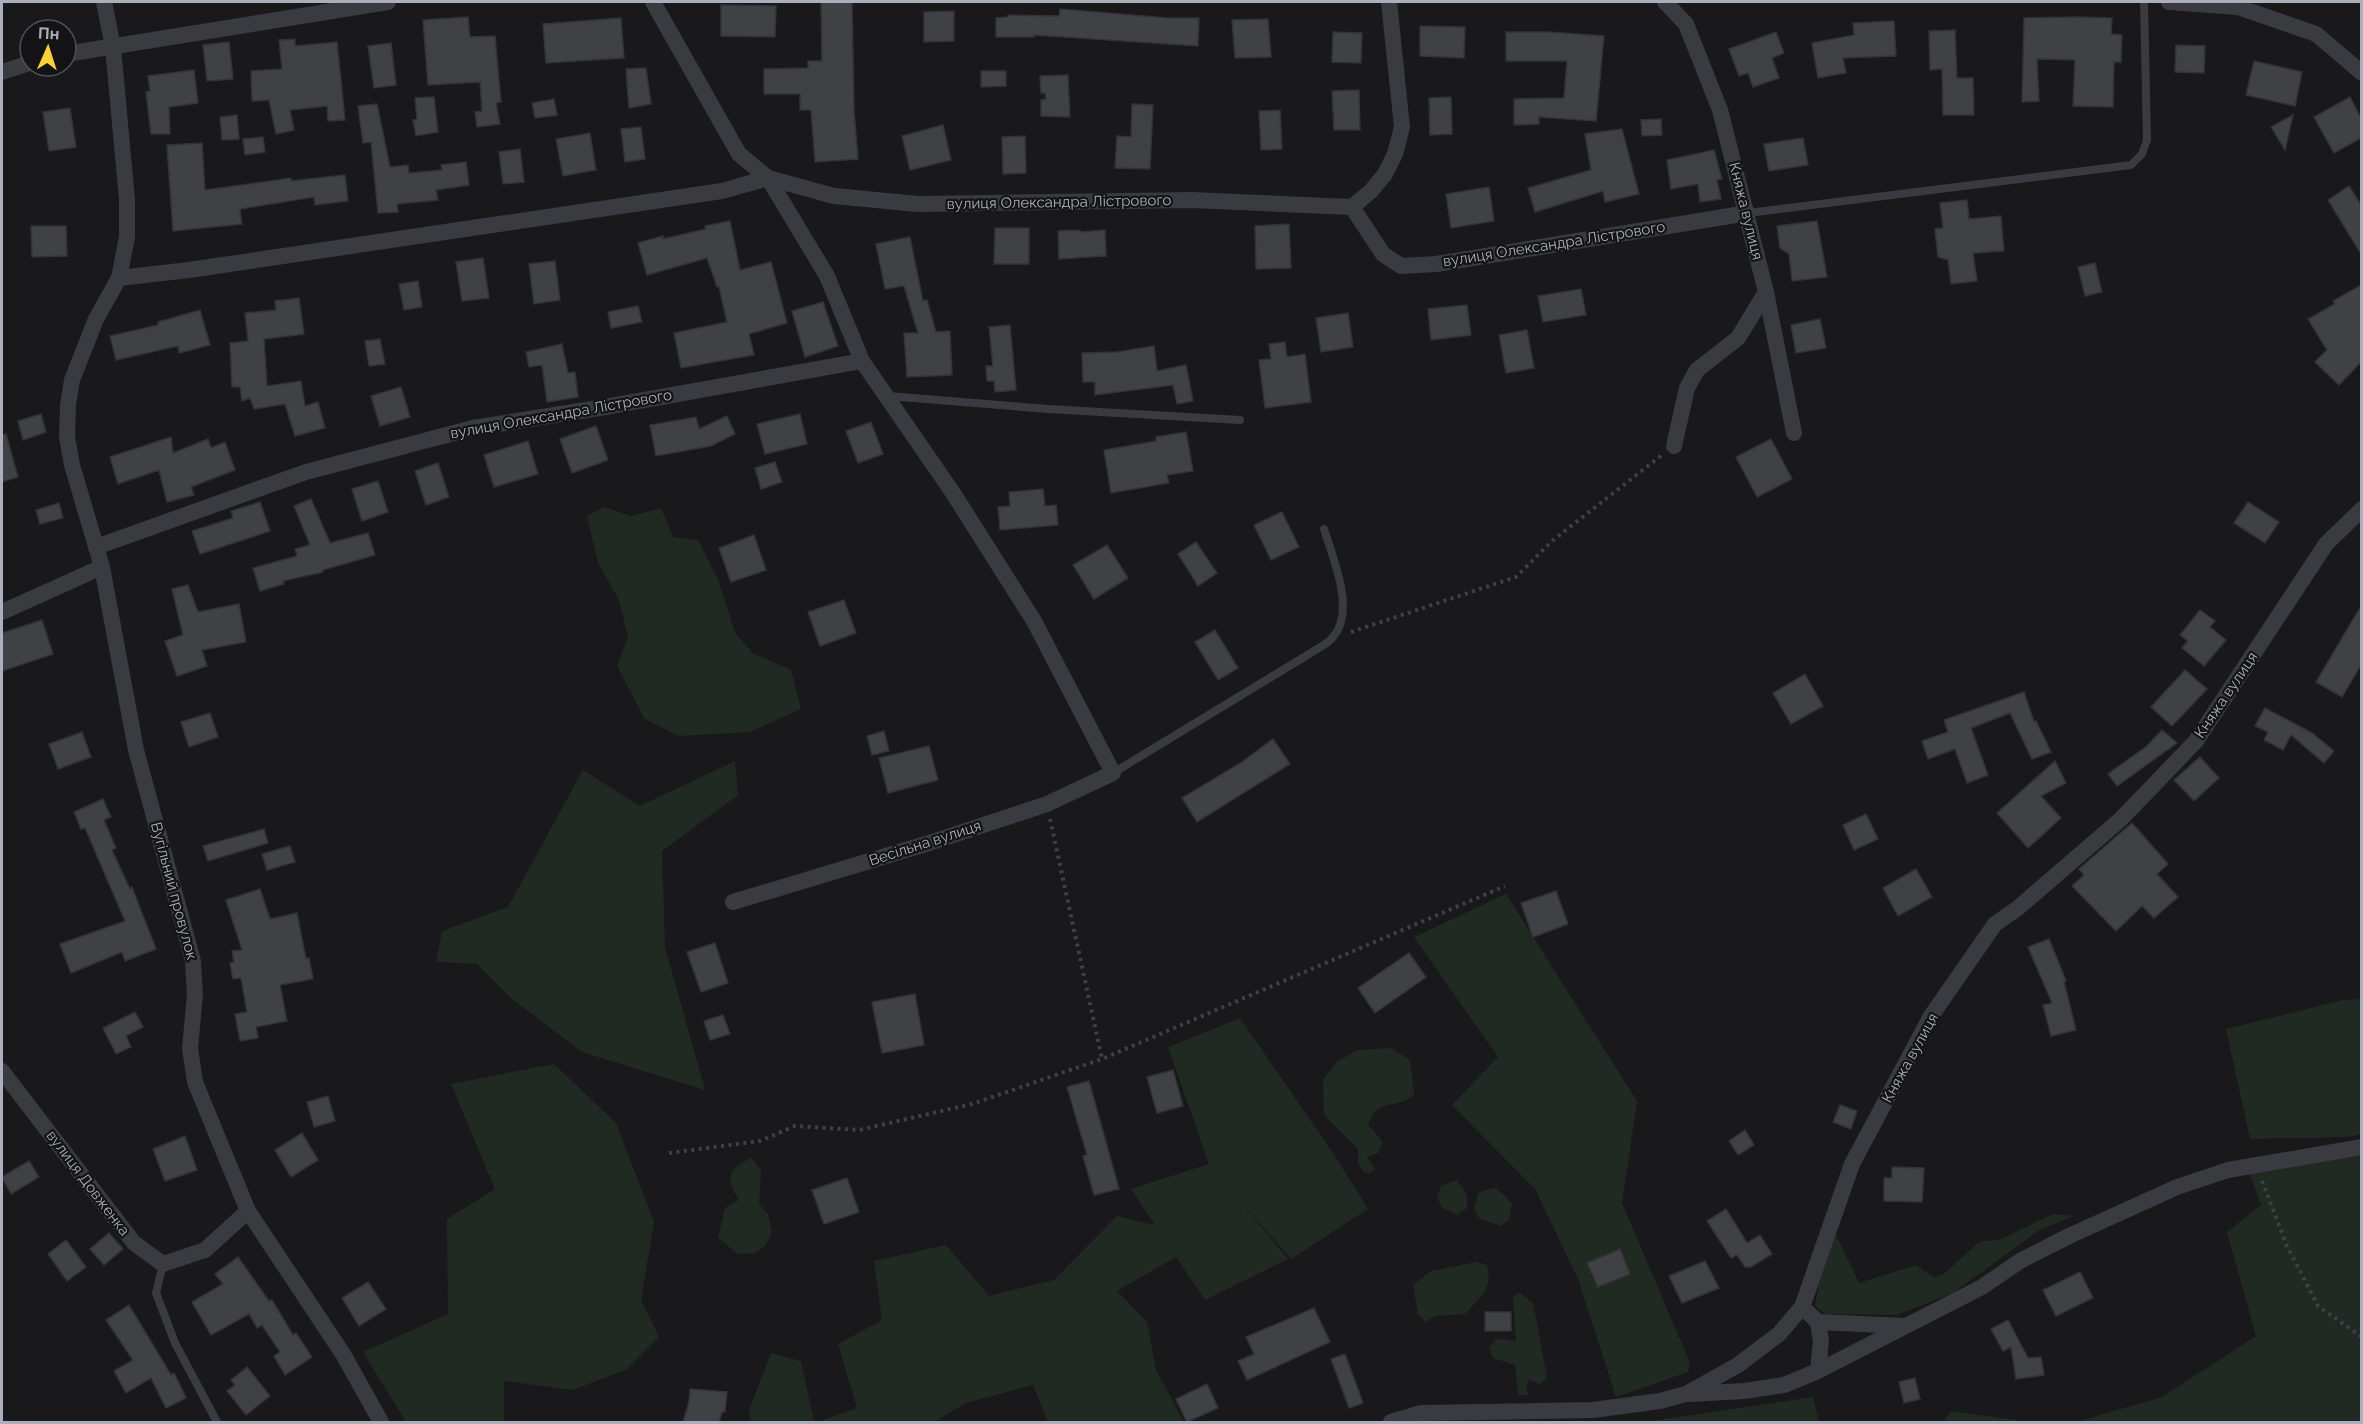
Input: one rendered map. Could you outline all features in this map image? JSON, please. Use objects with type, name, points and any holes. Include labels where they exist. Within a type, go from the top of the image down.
[{"type":"street","points":[[2,612],[102,567],[72,465],[67,436],[72,380],[96,319],[119,278],[127,237],[127,200],[113,47],[104,2]]},
{"type":"street","points":[[78,52],[388,2]]},
{"type":"street","name":"вулиця Олександра Лістрового","points":[[653,2],[740,153],[768,178],[827,276],[862,361],[953,493],[1034,621],[1113,772]]},
{"type":"street","points":[[1352,207],[1371,191],[1385,174],[1395,154],[1402,127],[1389,2]]},
{"type":"street","name":"Княжа вулиця","points":[[1665,2],[1686,24],[1720,110],[1748,213],[1794,433]]},
{"type":"street","points":[[2169,2],[2238,7],[2316,34],[2361,73]]},
{"type":"street","points":[[2,72],[18,67]]},
{"type":"street","points":[[119,278],[201,268],[722,191],[768,178]]},
{"type":"street","name":"вулиця Олександра Лістрового","points":[[768,178],[834,196],[918,204],[1192,200],[1352,207],[1383,254],[1401,266],[1458,260],[1748,213]]},
{"type":"street","points":[[1674,446],[1687,388],[1697,370],[1738,338],[1766,292]]},
{"type":"street","name":"вулиця Олександра Лістрового","points":[[96,547],[306,472],[473,428],[862,361]]},
{"type":"street","name":"Княжа вулиця","points":[[1391,1422],[1421,1413],[1593,1410],[1660,1401],[1686,1394],[1738,1365],[1779,1334],[1802,1307],[1852,1164],[1931,1016],[1995,924],[2018,908],[2121,819],[2196,741],[2326,544],[2361,509]]},
{"type":"street","name":"Вугільний провулок","points":[[102,567],[136,750],[193,961],[195,995],[190,1048],[195,1082],[248,1211],[343,1354],[381,1422]]},
{"type":"street","name":"Весільна вулиця","points":[[733,902],[929,843],[1047,804],[1113,772]]},
{"type":"street","name":"вулиця Довженка","points":[[2,1071],[134,1243],[163,1264]]},
{"type":"street","points":[[1686,1394],[1744,1391],[1784,1385],[1818,1371],[1982,1287],[2020,1262],[2069,1236],[2177,1187],[2254,1164],[2361,1147]]},
{"type":"street","points":[[163,1264],[205,1250],[248,1211]]},
{"type":"street","points":[[1802,1307],[1818,1322],[1821,1341],[1818,1371]]},
{"type":"street","points":[[1818,1322],[1905,1326]]},
{"type":"lane","points":[[1748,213],[2131,165],[2142,154],[2147,140],[2144,2]]},
{"type":"lane","points":[[888,396],[1048,409],[1240,420]]},
{"type":"lane","points":[[1113,772],[1333,638],[1342,624],[1344,608],[1339,576],[1324,528]]},
{"type":"lane","points":[[163,1264],[156,1293],[175,1343],[218,1422]]},
{"type":"path","points":[[1333,638],[1516,577],[1552,541],[1674,446]]},
{"type":"path","points":[[1047,804],[1101,1059]]},
{"type":"path","points":[[669,1153],[760,1141],[795,1126],[859,1130],[972,1104],[1101,1059],[1505,886]]},
{"type":"path","points":[[2254,1164],[2287,1246],[2318,1306],[2361,1337]]},
{"type":"shaded area","points":[[604,507],[631,516],[661,508],[673,537],[698,540],[718,579],[735,633],[753,653],[791,670],[801,709],[750,732],[678,736],[644,718],[617,666],[628,637],[619,600],[598,563],[587,516]]},
{"type":"shaded area","points":[[735,761],[738,795],[662,851],[665,947],[705,1090],[582,1052],[512,999],[477,964],[436,962],[442,931],[508,907],[583,770],[640,806]]},
{"type":"shaded area","points":[[1506,894],[1637,1101],[1622,1203],[1690,1363],[1688,1372],[1616,1397],[1578,1279],[1535,1189],[1452,1105],[1498,1057],[1414,937]]},
{"type":"shaded area","points":[[2361,999],[2361,1134],[2347,1137],[2250,1139],[2226,1029],[2344,1000]]},
{"type":"shaded area","points":[[1240,1018],[1331,1150],[1368,1209],[1291,1259],[1240,1201],[1288,1259],[1205,1300],[1176,1257],[1117,1291],[1147,1322],[1156,1370],[1184,1422],[1048,1422],[1033,1385],[966,1403],[934,1422],[818,1422],[857,1408],[838,1344],[882,1320],[874,1261],[946,1245],[989,1296],[1054,1280],[1117,1216],[1155,1225],[1131,1189],[1209,1164],[1168,1047]]},
{"type":"shaded area","points":[[1391,1048],[1410,1060],[1414,1095],[1407,1100],[1376,1110],[1372,1116],[1368,1125],[1383,1142],[1378,1153],[1367,1157],[1375,1169],[1370,1173],[1363,1171],[1358,1163],[1358,1149],[1324,1115],[1323,1080],[1337,1062],[1357,1050]]},
{"type":"shaded area","points":[[554,1064],[616,1123],[654,1222],[641,1300],[659,1337],[627,1369],[573,1390],[504,1381],[504,1422],[406,1422],[363,1352],[448,1314],[447,1219],[495,1189],[451,1084]]},
{"type":"shaded area","points":[[2361,1155],[2361,1422],[2076,1422],[2162,1397],[2256,1336],[2227,1232],[2261,1205],[2249,1172]]},
{"type":"shaded area","points":[[751,1158],[761,1170],[759,1204],[768,1214],[772,1232],[766,1245],[755,1253],[737,1254],[718,1237],[725,1208],[739,1200],[732,1186],[733,1170]]},
{"type":"shaded area","points":[[1457,1180],[1467,1195],[1467,1208],[1457,1215],[1442,1208],[1437,1197],[1441,1186]]},
{"type":"shaded area","points":[[1496,1188],[1512,1203],[1509,1220],[1500,1226],[1479,1218],[1474,1208],[1479,1192]]},
{"type":"shaded area","points":[[2053,1214],[2074,1216],[2041,1229],[1953,1293],[1897,1315],[1825,1314],[1815,1306],[1823,1260],[1836,1235],[1859,1283],[1916,1265],[1934,1278],[1945,1273],[1979,1242],[2001,1239]]},
{"type":"shaded area","points":[[1476,1262],[1487,1265],[1488,1273],[1487,1287],[1480,1297],[1465,1314],[1435,1316],[1426,1322],[1418,1314],[1413,1285],[1431,1271]]},
{"type":"shaded area","points":[[1520,1293],[1533,1303],[1547,1377],[1540,1385],[1529,1379],[1526,1389],[1529,1395],[1518,1395],[1515,1365],[1493,1358],[1489,1347],[1497,1339],[1516,1341],[1513,1300],[1514,1295]]},
{"type":"shaded area","points":[[771,1353],[801,1361],[814,1422],[751,1422],[749,1410]]},
{"type":"shaded area","points":[[1813,1397],[1819,1422],[1644,1422]]},
{"type":"shaded area","points":[[1951,1411],[2030,1422],[1943,1422]]},
{"type":"building","points":[[821,2],[852,2],[854,110],[858,159],[815,162],[811,110],[800,110],[800,94],[764,94],[764,69],[808,68],[808,61],[822,61]]},
{"type":"building","points":[[721,5],[776,6],[775,37],[721,36]]},
{"type":"building","points":[[1060,9],[1168,18],[1199,18],[1198,46],[1034,35],[1034,37],[996,37],[996,18],[1008,17],[1008,15],[1059,16]]},
{"type":"building","points":[[954,11],[954,41],[924,42],[924,12]]},
{"type":"building","points":[[468,17],[470,37],[495,36],[501,102],[496,103],[500,124],[477,127],[475,112],[482,111],[480,82],[428,85],[423,20]]},
{"type":"building","points":[[621,18],[624,58],[546,63],[543,24]]},
{"type":"building","points":[[2024,18],[2112,18],[2111,34],[2122,35],[2121,62],[2114,62],[2113,107],[2073,106],[2075,60],[2037,59],[2039,101],[2022,102]]},
{"type":"building","points":[[1268,19],[1271,57],[1235,58],[1232,20]]},
{"type":"building","points":[[1894,21],[1896,56],[1843,58],[1846,73],[1818,78],[1812,43],[1854,35],[1853,23]]},
{"type":"building","points":[[1420,26],[1465,27],[1464,58],[1420,56]]},
{"type":"building","points":[[1955,30],[1957,78],[1973,78],[1974,115],[1943,115],[1942,69],[1930,70],[1929,31]]},
{"type":"building","points":[[1333,32],[1362,33],[1361,63],[1332,62]]},
{"type":"building","points":[[1506,32],[1604,36],[1596,121],[1539,117],[1539,124],[1514,125],[1514,99],[1564,98],[1567,61],[1506,61]]},
{"type":"building","points":[[1776,32],[1784,53],[1772,58],[1779,78],[1753,87],[1748,73],[1739,76],[1729,49]]},
{"type":"building","points":[[295,39],[295,46],[337,42],[345,120],[328,121],[327,106],[290,110],[294,130],[276,134],[269,100],[252,101],[251,71],[282,69],[279,40]]},
{"type":"building","points":[[229,42],[233,79],[207,81],[203,45]]},
{"type":"building","points":[[391,43],[396,85],[374,88],[368,46]]},
{"type":"building","points":[[2176,45],[2205,46],[2204,73],[2175,72]]},
{"type":"building","points":[[2254,61],[2302,72],[2295,106],[2246,95]]},
{"type":"building","points":[[646,68],[651,104],[629,108],[626,69]]},
{"type":"building","points":[[194,70],[198,103],[169,107],[170,134],[151,134],[146,92],[150,91],[148,76]]},
{"type":"building","points":[[981,71],[1006,71],[1006,86],[981,87]]},
{"type":"building","points":[[1068,75],[1070,117],[1041,116],[1041,100],[1046,99],[1045,93],[1041,93],[1040,76]]},
{"type":"building","points":[[1359,90],[1360,130],[1334,130],[1332,91]]},
{"type":"building","points":[[434,97],[438,132],[416,136],[413,120],[417,120],[415,98]]},
{"type":"building","points":[[1451,97],[1452,134],[1430,135],[1429,98]]},
{"type":"building","points":[[2350,97],[2361,118],[2361,138],[2334,153],[2314,117]]},
{"type":"building","points":[[554,99],[557,115],[535,118],[532,103]]},
{"type":"building","points":[[377,104],[390,167],[408,165],[409,173],[442,170],[441,165],[466,162],[469,185],[436,190],[438,200],[397,204],[398,212],[378,213],[371,142],[363,143],[358,106]]},
{"type":"building","points":[[1132,104],[1153,105],[1150,169],[1115,168],[1117,136],[1131,137]]},
{"type":"building","points":[[70,108],[76,147],[49,151],[43,112]]},
{"type":"building","points":[[1280,110],[1282,149],[1261,150],[1259,111]]},
{"type":"building","points":[[237,115],[239,139],[222,140],[220,117]]},
{"type":"building","points":[[2293,115],[2285,150],[2271,127]]},
{"type":"building","points":[[1661,119],[1662,135],[1642,136],[1641,120]]},
{"type":"building","points":[[943,125],[951,160],[910,170],[902,136]]},
{"type":"building","points":[[641,127],[645,159],[625,162],[621,129]]},
{"type":"building","points":[[1622,129],[1639,194],[1605,202],[1603,191],[1535,212],[1528,188],[1591,170],[1585,134]]},
{"type":"building","points":[[590,133],[596,170],[563,176],[556,139]]},
{"type":"building","points":[[1025,136],[1026,173],[1003,174],[1002,137]]},
{"type":"building","points":[[263,137],[265,152],[245,155],[243,139]]},
{"type":"building","points":[[1803,138],[1808,165],[1769,171],[1764,144]]},
{"type":"building","points":[[202,143],[205,190],[291,178],[291,181],[345,175],[348,201],[315,205],[314,197],[240,209],[242,224],[173,231],[167,145]]},
{"type":"building","points":[[520,149],[524,182],[503,184],[499,152]]},
{"type":"building","points":[[1714,150],[1722,179],[1717,180],[1721,199],[1700,202],[1698,184],[1671,189],[1667,160]]},
{"type":"building","points":[[2349,186],[2361,205],[2361,254],[2328,200]]},
{"type":"building","points":[[1489,187],[1494,221],[1451,228],[1446,194]]},
{"type":"building","points":[[1967,200],[1969,219],[2001,216],[2004,251],[1973,253],[1977,281],[1951,284],[1948,260],[1938,257],[1935,229],[1943,228],[1940,203]]},
{"type":"building","points":[[730,221],[740,270],[771,262],[787,323],[749,334],[754,355],[681,368],[674,333],[727,322],[719,287],[717,287],[707,258],[647,275],[638,243],[663,236],[663,239],[706,229],[705,226]]},
{"type":"building","points":[[1817,221],[1827,277],[1792,281],[1789,254],[1780,248],[1777,226]]},
{"type":"building","points":[[1289,224],[1291,268],[1256,269],[1255,226]]},
{"type":"building","points":[[31,226],[66,226],[67,256],[32,257]]},
{"type":"building","points":[[995,228],[1029,228],[1029,264],[994,264]]},
{"type":"building","points":[[1080,230],[1080,232],[1105,230],[1106,256],[1059,259],[1058,231]]},
{"type":"building","points":[[910,237],[923,301],[927,300],[936,332],[950,331],[952,375],[907,377],[904,333],[918,333],[904,286],[885,289],[876,244]]},
{"type":"building","points":[[483,258],[489,298],[462,301],[456,262]]},
{"type":"building","points":[[555,261],[560,300],[534,304],[529,264]]},
{"type":"building","points":[[2095,263],[2102,292],[2085,296],[2078,267]]},
{"type":"building","points":[[418,281],[422,307],[404,310],[399,284]]},
{"type":"building","points":[[2361,285],[2361,362],[2339,385],[2315,362],[2327,350],[2308,319],[2335,304],[2333,301]]},
{"type":"building","points":[[1581,289],[1586,315],[1543,322],[1538,296]]},
{"type":"building","points":[[299,298],[304,334],[264,339],[267,386],[301,381],[305,406],[318,402],[325,428],[295,436],[285,404],[254,409],[250,398],[242,401],[240,387],[232,387],[230,343],[248,341],[245,313],[276,310],[275,301]]},
{"type":"building","points":[[823,302],[838,346],[805,357],[792,311]]},
{"type":"building","points":[[1467,305],[1471,335],[1431,340],[1428,309]]},
{"type":"building","points":[[638,306],[642,322],[611,328],[608,312]]},
{"type":"building","points":[[200,310],[210,345],[179,353],[178,346],[116,360],[110,336],[158,325],[158,322]]},
{"type":"building","points":[[1348,313],[1353,347],[1321,352],[1316,318]]},
{"type":"building","points":[[1820,319],[1826,348],[1796,353],[1791,325]]},
{"type":"building","points":[[1010,325],[1016,390],[995,392],[994,381],[987,381],[986,366],[993,366],[989,327]]},
{"type":"building","points":[[1527,330],[1534,368],[1506,373],[1499,335]]},
{"type":"building","points":[[380,339],[385,364],[369,366],[365,341]]},
{"type":"building","points":[[1285,342],[1287,357],[1305,354],[1311,402],[1265,408],[1259,360],[1271,359],[1269,344]]},
{"type":"building","points":[[562,344],[568,373],[575,372],[578,397],[547,402],[542,365],[529,367],[526,352]]},
{"type":"building","points":[[1154,346],[1157,371],[1186,365],[1193,401],[1177,404],[1173,385],[1095,395],[1095,382],[1083,382],[1082,353],[1117,352]]},
{"type":"building","points":[[401,387],[410,417],[380,426],[371,396]]},
{"type":"building","points":[[41,414],[46,432],[23,440],[18,421]]},
{"type":"building","points":[[800,414],[807,444],[765,454],[757,424]]},
{"type":"building","points":[[727,416],[735,434],[711,446],[656,456],[650,425],[696,417],[699,429]]},
{"type":"building","points":[[871,422],[883,454],[858,463],[846,431]]},
{"type":"building","points":[[596,426],[608,460],[572,473],[560,439]]},
{"type":"building","points":[[1186,432],[1193,471],[1167,475],[1169,483],[1111,493],[1104,450],[1156,441],[1156,437]]},
{"type":"building","points":[[6,434],[18,477],[2,482],[2,435]]},
{"type":"building","points":[[171,437],[173,453],[208,439],[211,448],[225,442],[235,470],[191,487],[194,495],[167,502],[159,470],[118,484],[110,457]]},
{"type":"building","points":[[1771,439],[1792,479],[1757,497],[1736,457]]},
{"type":"building","points":[[528,441],[538,474],[494,487],[484,455]]},
{"type":"building","points":[[775,462],[782,482],[761,489],[755,468]]},
{"type":"building","points":[[438,463],[449,497],[426,505],[415,471]]},
{"type":"building","points":[[378,481],[388,512],[362,521],[352,489]]},
{"type":"building","points":[[1043,489],[1045,506],[1056,505],[1058,525],[1000,530],[998,507],[1010,506],[1009,492]]},
{"type":"building","points":[[311,499],[330,543],[368,533],[375,555],[323,570],[323,572],[283,581],[284,584],[260,591],[253,568],[297,556],[295,549],[310,545],[294,506]]},
{"type":"building","points":[[260,502],[270,531],[200,554],[192,531],[233,518],[231,511]]},
{"type":"building","points":[[2248,502],[2279,522],[2265,543],[2234,523]]},
{"type":"building","points":[[59,503],[63,518],[40,524],[36,510]]},
{"type":"building","points":[[1282,512],[1299,547],[1271,560],[1254,525]]},
{"type":"building","points":[[754,535],[766,570],[731,582],[719,548]]},
{"type":"building","points":[[1196,542],[1217,573],[1198,586],[1178,554]]},
{"type":"building","points":[[1107,545],[1128,578],[1094,599],[1073,565]]},
{"type":"building","points":[[188,585],[198,612],[239,604],[246,642],[202,650],[207,666],[177,676],[165,641],[183,635],[172,589]]},
{"type":"building","points":[[844,600],[856,633],[820,646],[808,612]]},
{"type":"building","points":[[2361,606],[2361,665],[2342,697],[2316,682]]},
{"type":"building","points":[[2200,610],[2215,621],[2210,627],[2226,640],[2204,666],[2182,648],[2188,641],[2180,635]]},
{"type":"building","points":[[42,620],[53,654],[2,671],[2,633]]},
{"type":"building","points":[[1215,630],[1238,668],[1218,680],[1195,642]]},
{"type":"building","points":[[2185,670],[2207,689],[2172,726],[2151,707]]},
{"type":"building","points":[[1805,674],[1823,706],[1791,724],[1773,693]]},
{"type":"building","points":[[2024,692],[2034,722],[2036,721],[2051,752],[2032,759],[2010,713],[1971,728],[1988,775],[1967,783],[1955,749],[1928,759],[1922,741],[1948,732],[1944,720]]},
{"type":"building","points":[[2265,708],[2312,733],[2334,751],[2324,763],[2291,735],[2283,750],[2264,740],[2268,732],[2255,726]]},
{"type":"building","points":[[210,713],[218,737],[189,747],[181,722]]},
{"type":"building","points":[[2162,730],[2177,743],[2117,786],[2108,774],[2147,746]]},
{"type":"building","points":[[884,731],[889,751],[872,755],[867,736]]},
{"type":"building","points":[[82,732],[91,757],[58,769],[49,744]]},
{"type":"building","points":[[1273,739],[1290,764],[1197,822],[1182,798],[1242,762]]},
{"type":"building","points":[[929,746],[938,780],[888,793],[879,758]]},
{"type":"building","points":[[2200,757],[2219,778],[2194,801],[2174,780]]},
{"type":"building","points":[[2055,761],[2066,783],[2041,796],[2061,818],[2028,848],[1997,813]]},
{"type":"building","points":[[103,799],[111,817],[104,820],[116,848],[112,850],[130,889],[132,887],[156,949],[125,961],[122,952],[71,973],[60,944],[125,921],[85,828],[81,829],[74,812]]},
{"type":"building","points":[[1866,814],[1878,839],[1854,850],[1843,825]]},
{"type":"building","points":[[2132,823],[2168,864],[2157,874],[2178,897],[2154,918],[2142,906],[2116,931],[2072,886],[2084,875],[2079,869]]},
{"type":"building","points":[[264,829],[268,843],[208,861],[203,846]]},
{"type":"building","points":[[290,846],[295,862],[267,870],[262,854]]},
{"type":"building","points":[[1916,869],[1932,897],[1898,916],[1883,888]]},
{"type":"building","points":[[260,889],[270,919],[297,913],[306,959],[309,958],[313,979],[280,985],[287,1021],[256,1027],[258,1038],[240,1041],[235,1014],[247,1012],[241,978],[233,979],[230,963],[234,962],[232,951],[242,950],[226,900]]},
{"type":"building","points":[[1556,891],[1568,924],[1533,937],[1521,903]]},
{"type":"building","points":[[2049,939],[2066,981],[2064,982],[2076,1030],[2051,1036],[2043,1005],[2052,1003],[2028,947]]},
{"type":"building","points":[[715,943],[728,983],[701,992],[687,952]]},
{"type":"building","points":[[1409,953],[1426,977],[1375,1013],[1358,988]]},
{"type":"building","points":[[915,994],[924,1045],[882,1053],[872,1002]]},
{"type":"building","points":[[135,1012],[143,1027],[126,1036],[131,1047],[116,1054],[103,1028]]},
{"type":"building","points":[[723,1015],[730,1034],[710,1040],[704,1021]]},
{"type":"building","points":[[1173,1070],[1183,1106],[1157,1113],[1147,1077]]},
{"type":"building","points":[[1089,1081],[1119,1189],[1094,1195],[1083,1156],[1087,1155],[1067,1087]]},
{"type":"building","points":[[328,1096],[335,1121],[314,1127],[307,1102]]},
{"type":"building","points":[[1840,1105],[1857,1111],[1851,1129],[1833,1122]]},
{"type":"building","points":[[1745,1130],[1754,1145],[1738,1155],[1729,1141]]},
{"type":"building","points":[[302,1133],[318,1160],[291,1177],[275,1150]]},
{"type":"building","points":[[185,1136],[197,1170],[165,1181],[153,1149]]},
{"type":"building","points":[[29,1161],[39,1177],[11,1194],[2,1177]]},
{"type":"building","points":[[1892,1167],[1924,1168],[1922,1202],[1884,1201],[1884,1178],[1892,1178]]},
{"type":"building","points":[[847,1178],[859,1212],[824,1224],[812,1190]]},
{"type":"building","points":[[1726,1209],[1747,1243],[1760,1235],[1772,1254],[1751,1267],[1745,1267],[1737,1255],[1731,1258],[1707,1221]]},
{"type":"building","points":[[109,1233],[123,1249],[104,1265],[90,1249]]},
{"type":"building","points":[[66,1240],[86,1267],[67,1281],[48,1254]]},
{"type":"building","points":[[1620,1249],[1630,1274],[1598,1287],[1587,1263]]},
{"type":"building","points":[[238,1257],[269,1301],[272,1300],[293,1335],[296,1333],[312,1357],[285,1375],[274,1356],[280,1352],[262,1325],[257,1328],[249,1314],[211,1335],[192,1302],[223,1284],[215,1274]]},
{"type":"building","points":[[1705,1261],[1719,1288],[1682,1303],[1669,1276]]},
{"type":"building","points":[[2080,1272],[2093,1298],[2056,1316],[2043,1290]]},
{"type":"building","points":[[368,1282],[386,1309],[359,1326],[342,1298]]},
{"type":"building","points":[[129,1305],[171,1375],[174,1373],[186,1398],[166,1408],[151,1378],[126,1393],[114,1371],[133,1360],[106,1320]]},
{"type":"building","points":[[1314,1308],[1330,1342],[1247,1380],[1238,1361],[1254,1354],[1246,1337]]},
{"type":"building","points":[[1485,1312],[1511,1312],[1511,1331],[1485,1331]]},
{"type":"building","points":[[2008,1320],[2028,1358],[2041,1357],[2044,1375],[2016,1379],[2011,1347],[2003,1351],[1991,1329]]},
{"type":"building","points":[[1345,1354],[1363,1403],[1349,1408],[1331,1359]]},
{"type":"building","points":[[247,1367],[270,1396],[246,1415],[227,1391],[235,1385],[231,1380]]},
{"type":"building","points":[[1915,1378],[1920,1399],[1904,1403],[1899,1382]]},
{"type":"building","points":[[1207,1384],[1218,1408],[1187,1422],[1176,1399]]},
{"type":"building","points":[[690,1389],[727,1392],[725,1412],[722,1412],[719,1422],[683,1422]]}]
